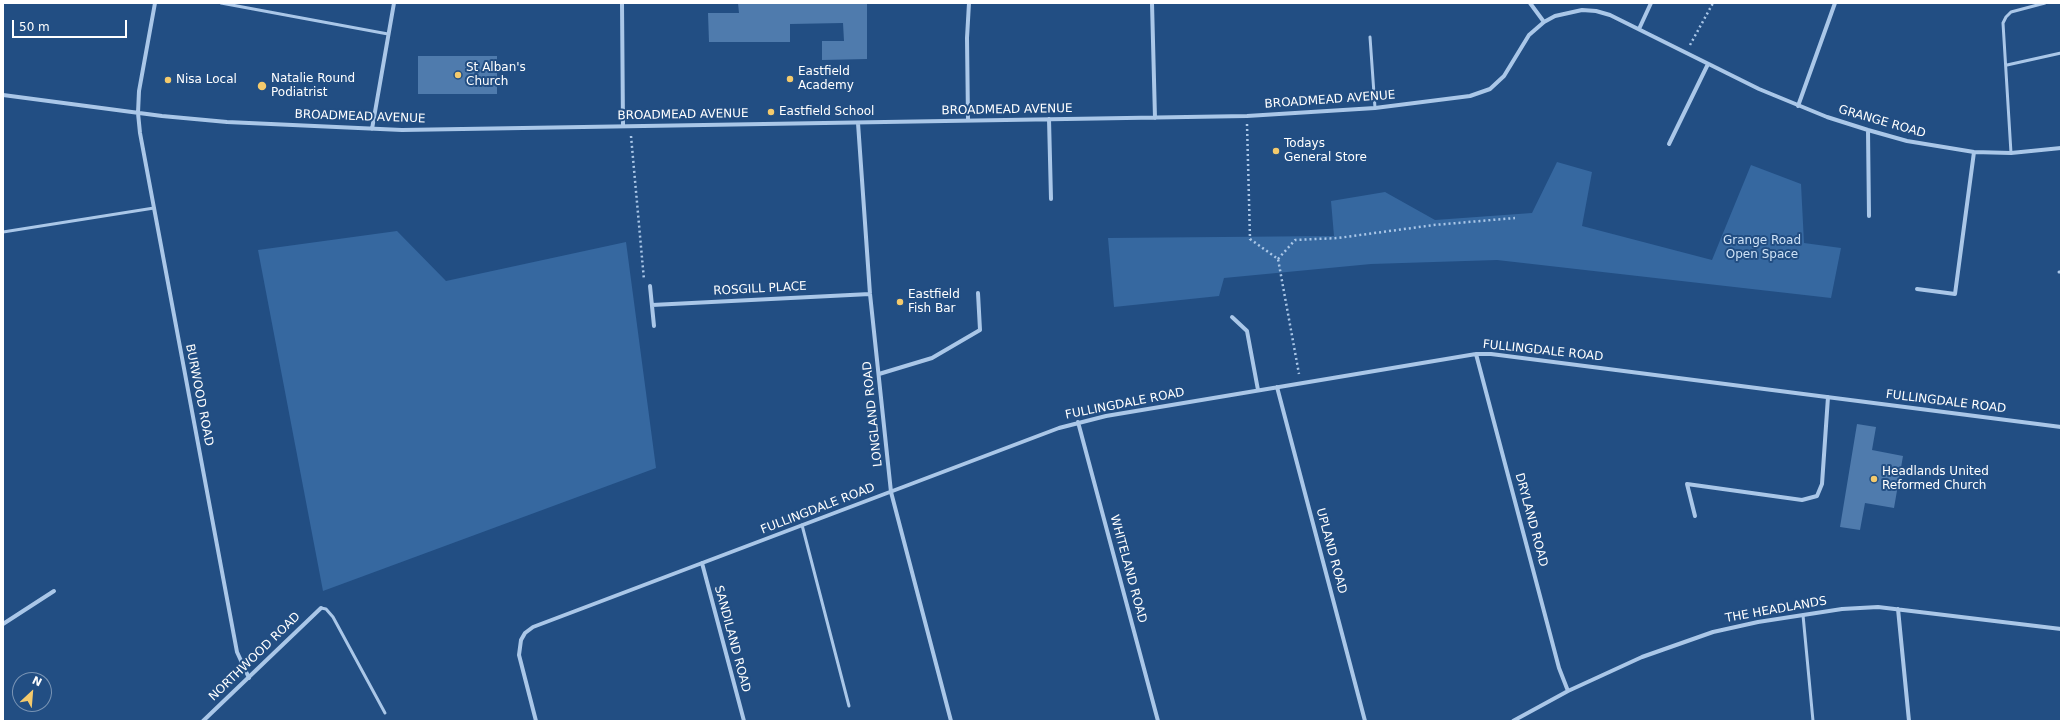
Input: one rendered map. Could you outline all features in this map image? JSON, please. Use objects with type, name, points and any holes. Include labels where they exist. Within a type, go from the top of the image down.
[{"type":"street","name":"BURWOOD ROAD","points":[[155,3],[139,92],[138,113],[154,208],[237,652],[249,678]]},
{"type":"street","points":[[372,129],[394,3]]},
{"type":"street","points":[[622,3],[623,126]]},
{"type":"street","points":[[968,120],[967,38],[969,3]]},
{"type":"street","points":[[1152,3],[1156,118]]},
{"type":"street","points":[[1530,3],[1544,22]]},
{"type":"street","points":[[1639,29],[1651,3]]},
{"type":"street","points":[[1798,106],[1835,3]]},
{"type":"street","name":"GRANGE ROAD","points":[[1516,57],[1529,36],[1544,22],[1568,12],[1596,11],[1610,15],[1708,64],[1798,106],[1868,130],[1928,145],[1974,152],[2011,153],[2061,148]]},
{"type":"street","name":"BROADMEAD AVENUE","points":[[3,95],[138,113],[228,122],[372,129],[858,123],[1247,116],[1375,108],[1457,99],[1481,93],[1490,89],[1504,76],[1516,57]]},
{"type":"street","points":[[1669,144],[1708,64]]},
{"type":"street","points":[[1049,119],[1051,199]]},
{"type":"street","name":"LONGLAND ROAD","points":[[858,123],[870,294],[891,492],[951,721]]},
{"type":"street","points":[[1868,130],[1869,216]]},
{"type":"street","points":[[1917,289],[1955,294],[1974,152]]},
{"type":"street","points":[[650,286],[654,326]]},
{"type":"street","points":[[879,374],[932,358],[980,330],[978,293]]},
{"type":"street","name":"ROSGILL PLACE","points":[[652,305],[870,294]]},
{"type":"street","points":[[1232,318],[1247,331],[1258,390]]},
{"type":"street","name":"FULLINGDALE ROAD","points":[[536,721],[519,655],[525,633],[542,623],[1078,422],[1301,382],[1476,354],[1491,354],[2061,427]]},
{"type":"street","name":"DRYLAND ROAD","points":[[1476,354],[1559,668],[1568,691]]},
{"type":"street","name":"UPLAND ROAD","points":[[1277,387],[1365,721]]},
{"type":"street","points":[[1695,516],[1687,484],[1802,500],[1817,496],[1822,484],[1828,397]]},
{"type":"street","name":"WHITELAND ROAD","points":[[1078,422],[1158,721]]},
{"type":"street","name":"SANDILAND ROAD","points":[[702,563],[744,721]]},
{"type":"street","points":[[3,624],[54,591]]},
{"type":"street","name":"THE HEADLANDS","points":[[1513,721],[1568,691],[1642,656],[1714,632],[1803,615],[1860,607],[1898,609],[2061,629]]},
{"type":"street","name":"NORTHWOOD ROAD","points":[[203,721],[320,608]]},
{"type":"street","points":[[1898,609],[1909,721]]},
{"type":"lane","points":[[220,3],[388,34]]},
{"type":"lane","points":[[2011,153],[2007,65],[2003,32],[2006,17],[2019,9],[2045,3]]},
{"type":"lane","points":[[1370,37],[1375,108]]},
{"type":"lane","points":[[2007,65],[2061,53]]},
{"type":"lane","points":[[3,232],[154,208]]},
{"type":"lane","points":[[802,525],[849,706]]},
{"type":"lane","points":[[320,608],[326,609],[333,617],[385,713]]},
{"type":"lane","points":[[1803,615],[1813,721]]},
{"type":"path","points":[[1686,53],[1712,3]]},
{"type":"path","points":[[1247,116],[1250,239],[1278,259],[1301,382]]},
{"type":"path","points":[[630,126],[644,281],[650,286]]},
{"type":"path","points":[[1278,259],[1295,240],[1338,238],[1434,225],[1514,218]]},
{"type":"green space","name":"Grange Road Open Space","points":[[1557,162],[1592,172],[1582,226],[1712,260],[1751,165],[1801,184],[1804,243],[1841,248],[1831,298],[1497,260],[1371,264],[1224,278],[1219,296],[1114,307],[1108,238],[1334,236],[1331,201],[1385,192],[1435,220],[1532,213]]},
{"type":"green space","points":[[397,231],[446,281],[626,242],[656,468],[323,591],[258,250]]},
{"type":"building","points":[[738,3],[867,3],[867,59],[822,60],[822,41],[844,41],[843,23],[790,24],[790,42],[709,42],[708,13],[739,13]]},
{"type":"building","name":"St Alban's Church","points":[[418,56],[497,56],[497,94],[418,94]]},
{"type":"building","name":"Headlands United Reformed Church","points":[[1857,424],[1876,427],[1872,450],[1903,456],[1894,508],[1865,503],[1860,530],[1840,527]]},
{"type":"place","name":"St Alban's Church","points":[[458,75]]},
{"type":"place","name":"Eastfield Academy","points":[[790,79]]},
{"type":"place","name":"Nisa Local","points":[[168,80]]},
{"type":"place","name":"Natalie Round Podiatrist","points":[[262,86]]},
{"type":"place","name":"Eastfield School","points":[[771,112]]},
{"type":"place","name":"Todays General Store","points":[[1276,151]]},
{"type":"place","name":"Eastfield Fish Bar","points":[[900,302]]},
{"type":"place","name":"Headlands United Reformed Church","points":[[1874,479]]}]
